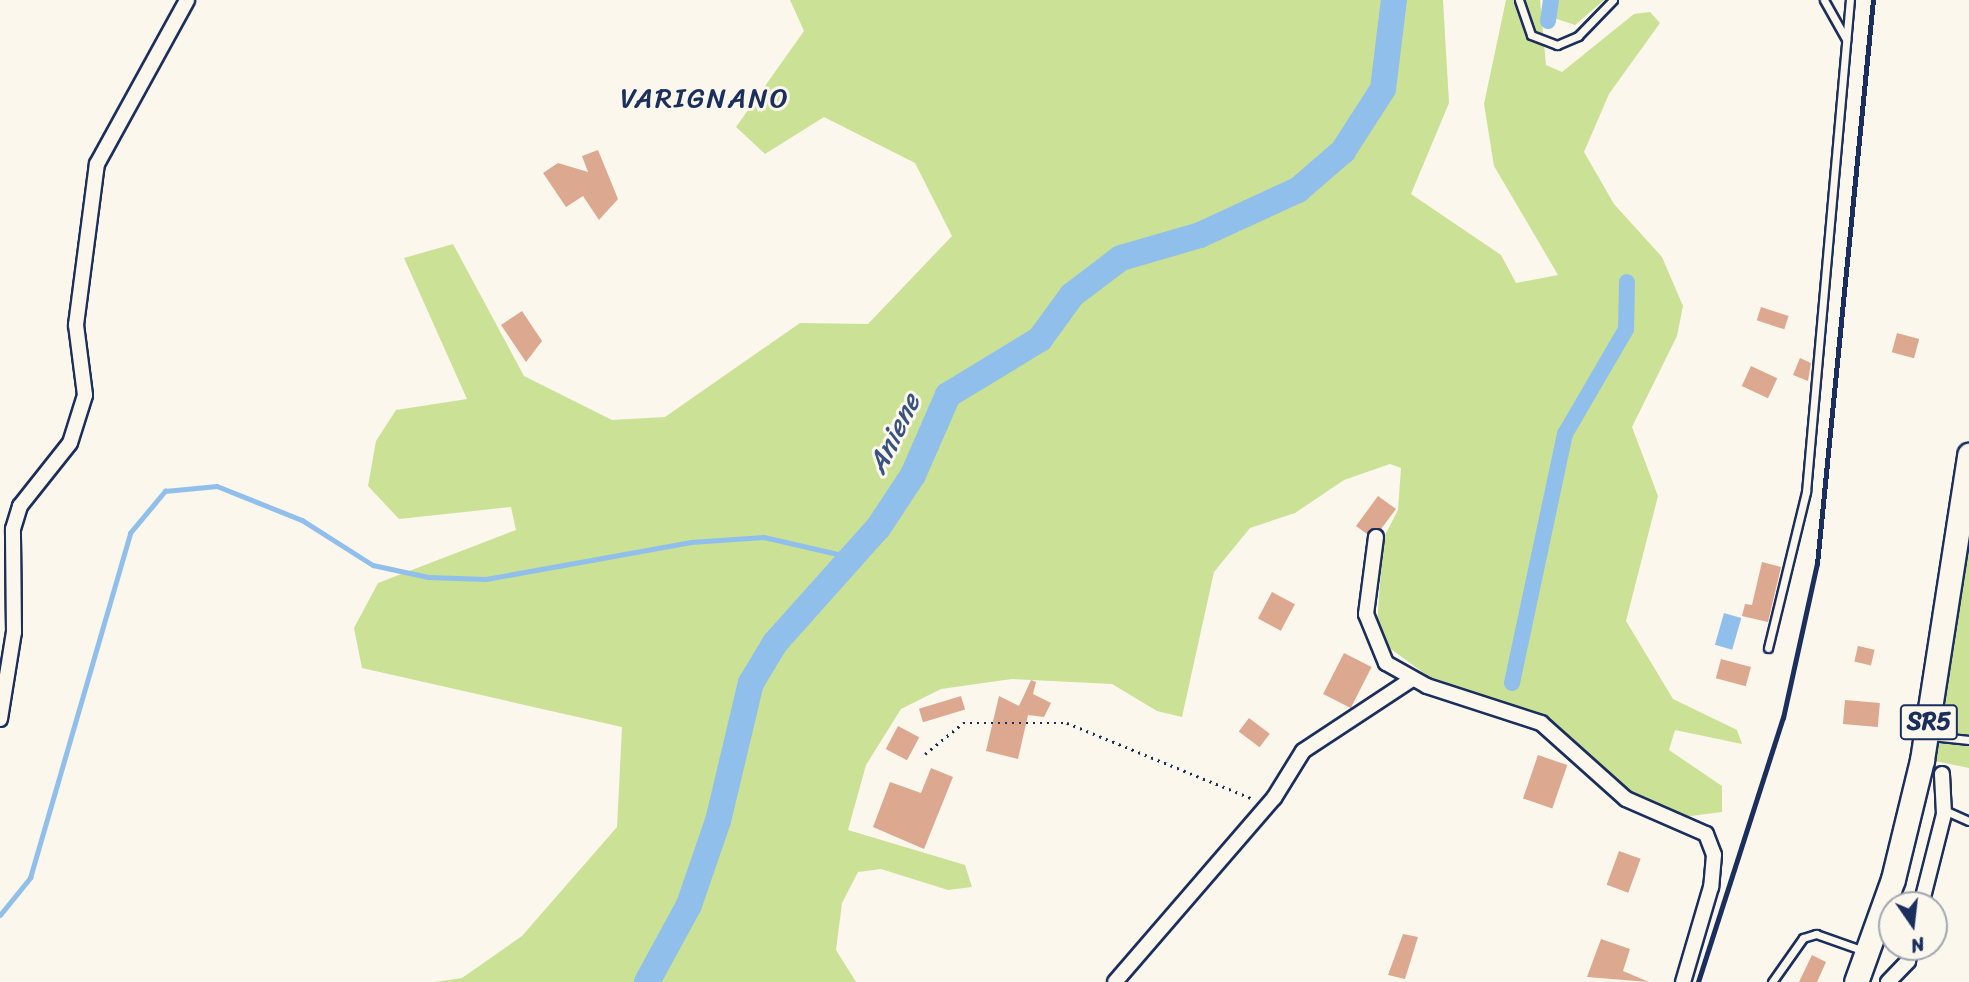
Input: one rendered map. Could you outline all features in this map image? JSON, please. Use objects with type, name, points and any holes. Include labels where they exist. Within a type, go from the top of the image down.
[{"type":"main road","name":"SR5","points":[[1856,982],[1903,843],[1926,736],[1965,514],[1969,455]]},
{"type":"street","points":[[0,719],[14,632],[13,529],[20,506],[69,443],[85,395],[76,325],[97,164],[187,0]]},
{"type":"street","points":[[1377,537],[1366,595],[1370,631],[1386,663],[1412,679],[1541,723],[1626,799],[1706,834],[1714,855],[1711,887],[1683,982]]},
{"type":"street","points":[[1115,982],[1274,798],[1303,751],[1412,679]]},
{"type":"street","points":[[1924,891],[1944,810],[1942,774]]},
{"type":"street","points":[[1888,982],[1908,961]]},
{"type":"lane","points":[[1519,0],[1531,35],[1557,45],[1578,36],[1613,0]]},
{"type":"lane","points":[[1824,0],[1846,40]]},
{"type":"lane","points":[[1768,648],[1806,492],[1850,0]]},
{"type":"lane","points":[[1926,736],[1969,740]]},
{"type":"lane","points":[[1944,810],[1969,821]]},
{"type":"lane","points":[[1772,982],[1790,951],[1816,934],[1868,953]]},
{"type":"path","points":[[925,754],[963,723],[1067,723],[1236,796],[1274,798]]},
{"type":"green space","points":[[790,0],[1443,0],[1449,103],[1411,194],[1501,255],[1516,283],[1558,275],[1494,166],[1484,104],[1506,0],[1540,0],[1546,65],[1562,72],[1634,14],[1650,12],[1660,23],[1609,94],[1584,152],[1614,204],[1662,257],[1683,306],[1677,336],[1632,427],[1658,496],[1626,621],[1673,699],[1737,730],[1742,744],[1675,730],[1669,750],[1722,786],[1722,812],[1683,817],[1622,791],[1562,731],[1531,710],[1443,687],[1384,644],[1377,626],[1383,539],[1398,510],[1401,468],[1390,464],[1344,480],[1295,513],[1250,528],[1214,572],[1182,717],[1157,711],[1112,684],[1012,679],[941,689],[901,709],[866,765],[848,830],[965,865],[972,887],[948,890],[881,869],[858,872],[842,903],[836,950],[856,982],[435,982],[462,978],[522,936],[617,827],[622,727],[362,668],[354,628],[378,583],[516,530],[511,507],[399,519],[368,486],[376,441],[396,410],[467,399],[404,258],[453,244],[524,376],[612,420],[665,417],[800,323],[868,324],[952,236],[915,163],[824,117],[765,154],[736,127],[804,31]]},
{"type":"green space","points":[[1558,0],[1604,0],[1575,25],[1554,18]]},
{"type":"green space","points":[[1969,532],[1969,768],[1935,761]]},
{"type":"water","points":[[1724,613],[1741,618],[1732,650],[1715,645]]},
{"type":"building","points":[[598,150],[618,199],[599,220],[583,196],[566,207],[543,173],[558,163],[588,172],[582,156]]},
{"type":"building","points":[[1761,307],[1789,316],[1784,329],[1757,320]]},
{"type":"building","points":[[522,311],[542,341],[526,362],[501,325]]},
{"type":"building","points":[[1897,333],[1919,339],[1914,358],[1892,352]]},
{"type":"building","points":[[1800,358],[1811,363],[1808,381],[1793,375]]},
{"type":"building","points":[[1751,366],[1777,378],[1768,398],[1742,386]]},
{"type":"building","points":[[1378,496],[1396,509],[1381,529],[1367,534],[1356,526]]},
{"type":"building","points":[[1762,562],[1781,567],[1768,622],[1742,616],[1745,604],[1752,605]]},
{"type":"building","points":[[1272,592],[1295,604],[1281,631],[1258,618]]},
{"type":"building","points":[[1858,646],[1875,650],[1871,665],[1854,662]]},
{"type":"building","points":[[1344,653],[1372,667],[1351,708],[1323,694]]},
{"type":"building","points":[[1721,659],[1751,667],[1746,686],[1716,678]]},
{"type":"building","points":[[1031,680],[1036,682],[1033,694],[1051,703],[1044,717],[1028,715],[1018,759],[986,751],[999,696],[1019,706]]},
{"type":"building","points":[[961,696],[965,709],[923,722],[919,709]]},
{"type":"building","points":[[1845,700],[1880,703],[1878,727],[1843,724]]},
{"type":"building","points":[[1249,718],[1270,734],[1260,747],[1239,732]]},
{"type":"building","points":[[898,726],[919,737],[907,760],[886,749]]},
{"type":"building","points":[[1538,755],[1567,765],[1552,809],[1523,798]]},
{"type":"building","points":[[931,768],[953,777],[924,849],[873,827],[890,782],[921,793]]},
{"type":"building","points":[[1619,851],[1641,859],[1628,893],[1607,885]]},
{"type":"building","points":[[1403,934],[1418,937],[1405,979],[1388,975]]},
{"type":"building","points":[[1601,939],[1630,949],[1623,971],[1649,982],[1587,977]]},
{"type":"building","points":[[1812,955],[1826,962],[1817,982],[1799,982]]},
{"type":"waterway","name":"Aniene","points":[[647,982],[689,905],[718,821],[751,683],[775,643],[878,528],[913,475],[948,395],[1040,339],[1072,295],[1121,258],[1200,235],[1298,190],[1343,151],[1383,89],[1394,0]]},
{"type":"waterway","points":[[1548,21],[1551,0]]},
{"type":"waterway","points":[[1512,683],[1565,434],[1626,329],[1627,282]]},
{"type":"waterway","points":[[0,915],[30,878],[130,533],[165,491],[217,486],[302,520],[373,565],[428,577],[486,579],[691,542],[764,537],[855,558]]},
{"type":"railway","points":[[1698,982],[1783,718],[1817,564],[1873,0]]},
{"type":"district","name":"VARIGNANO","points":[[705,98]]}]
